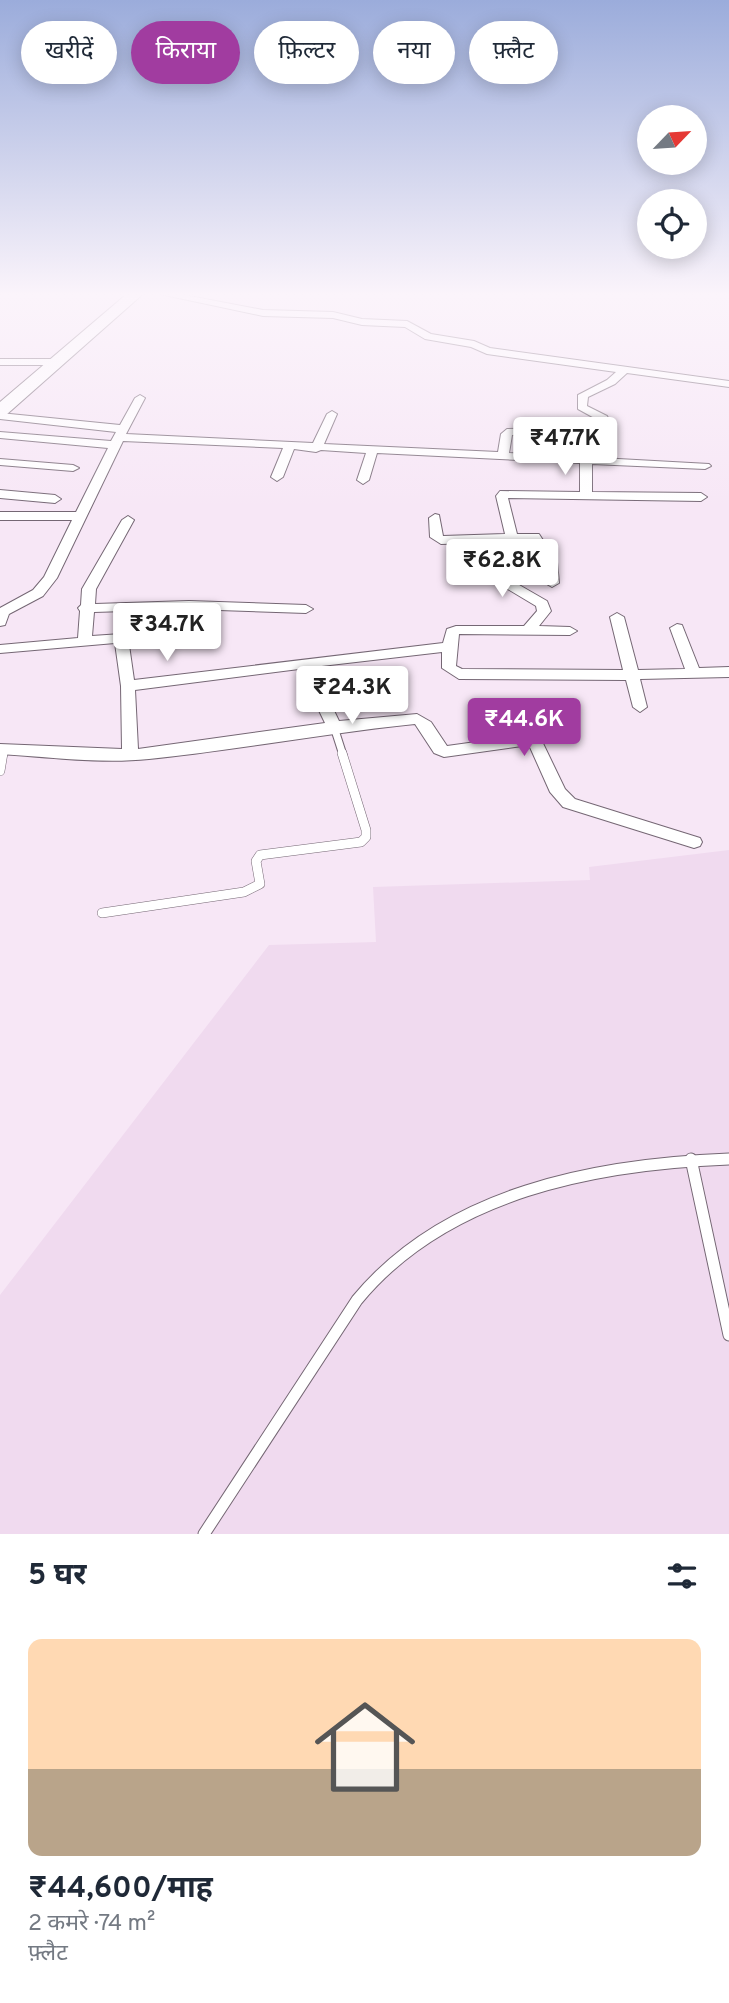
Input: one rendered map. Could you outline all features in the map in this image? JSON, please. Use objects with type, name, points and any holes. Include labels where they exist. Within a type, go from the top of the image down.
[{"type":"main road","points":[[0,411],[54,365]]},
{"type":"street","points":[[585,365],[729,384]]},
{"type":"street","points":[[503,457],[507,434],[511,431],[581,430],[605,425],[603,418],[582,407],[583,396],[611,382],[624,370]]},
{"type":"street","points":[[0,622],[8,608],[38,593],[44,586],[140,398]]},
{"type":"street","points":[[316,449],[332,414]]},
{"type":"street","points":[[0,416],[120,437]]},
{"type":"street","points":[[0,435],[120,437],[372,452],[705,466]]},
{"type":"street","points":[[277,477],[289,447]]},
{"type":"street","points":[[363,480],[372,452]]},
{"type":"street","points":[[586,461],[586,494]]},
{"type":"street","points":[[0,462],[73,468]]},
{"type":"street","points":[[0,494],[55,499]]},
{"type":"street","points":[[512,538],[503,495],[701,497]]},
{"type":"street","points":[[0,516],[82,516]]},
{"type":"street","points":[[435,518],[436,537],[441,540],[537,539],[551,562],[552,583]]},
{"type":"street","points":[[85,640],[85,608],[93,579],[128,520]]},
{"type":"street","points":[[481,567],[542,604],[544,611],[528,631]]},
{"type":"street","points":[[85,608],[189,605],[306,609]]},
{"type":"street","points":[[617,617],[640,707]]},
{"type":"street","points":[[677,628],[694,673]]},
{"type":"street","points":[[570,631],[456,630],[452,632],[449,648],[449,668],[459,674],[633,675],[729,672]]},
{"type":"street","points":[[0,649],[121,638],[128,686],[130,755]]},
{"type":"street","points":[[128,686],[449,648]]},
{"type":"street","points":[[304,664],[334,727]]},
{"type":"street","points":[[2,749],[130,755],[334,727],[417,719],[426,725],[436,747],[444,752],[534,739],[558,792],[569,803],[694,842]]},
{"type":"lane","points":[[102,913],[244,892],[260,884],[256,861],[260,855],[361,842],[366,837],[366,830],[334,727]]},
{"type":"lane","points":[[0,771],[2,749]]},
{"type":"lane","points":[[691,1159],[729,1335]]},
{"type":"lane","points":[[204,1534],[348,1311],[393,1261],[436,1229],[489,1202],[635,1163],[729,1159]]},
{"type":"shaded area","points":[[729,850],[729,1534],[0,1534],[0,1295],[269,945],[376,942],[373,887],[590,880],[589,867]]}]
